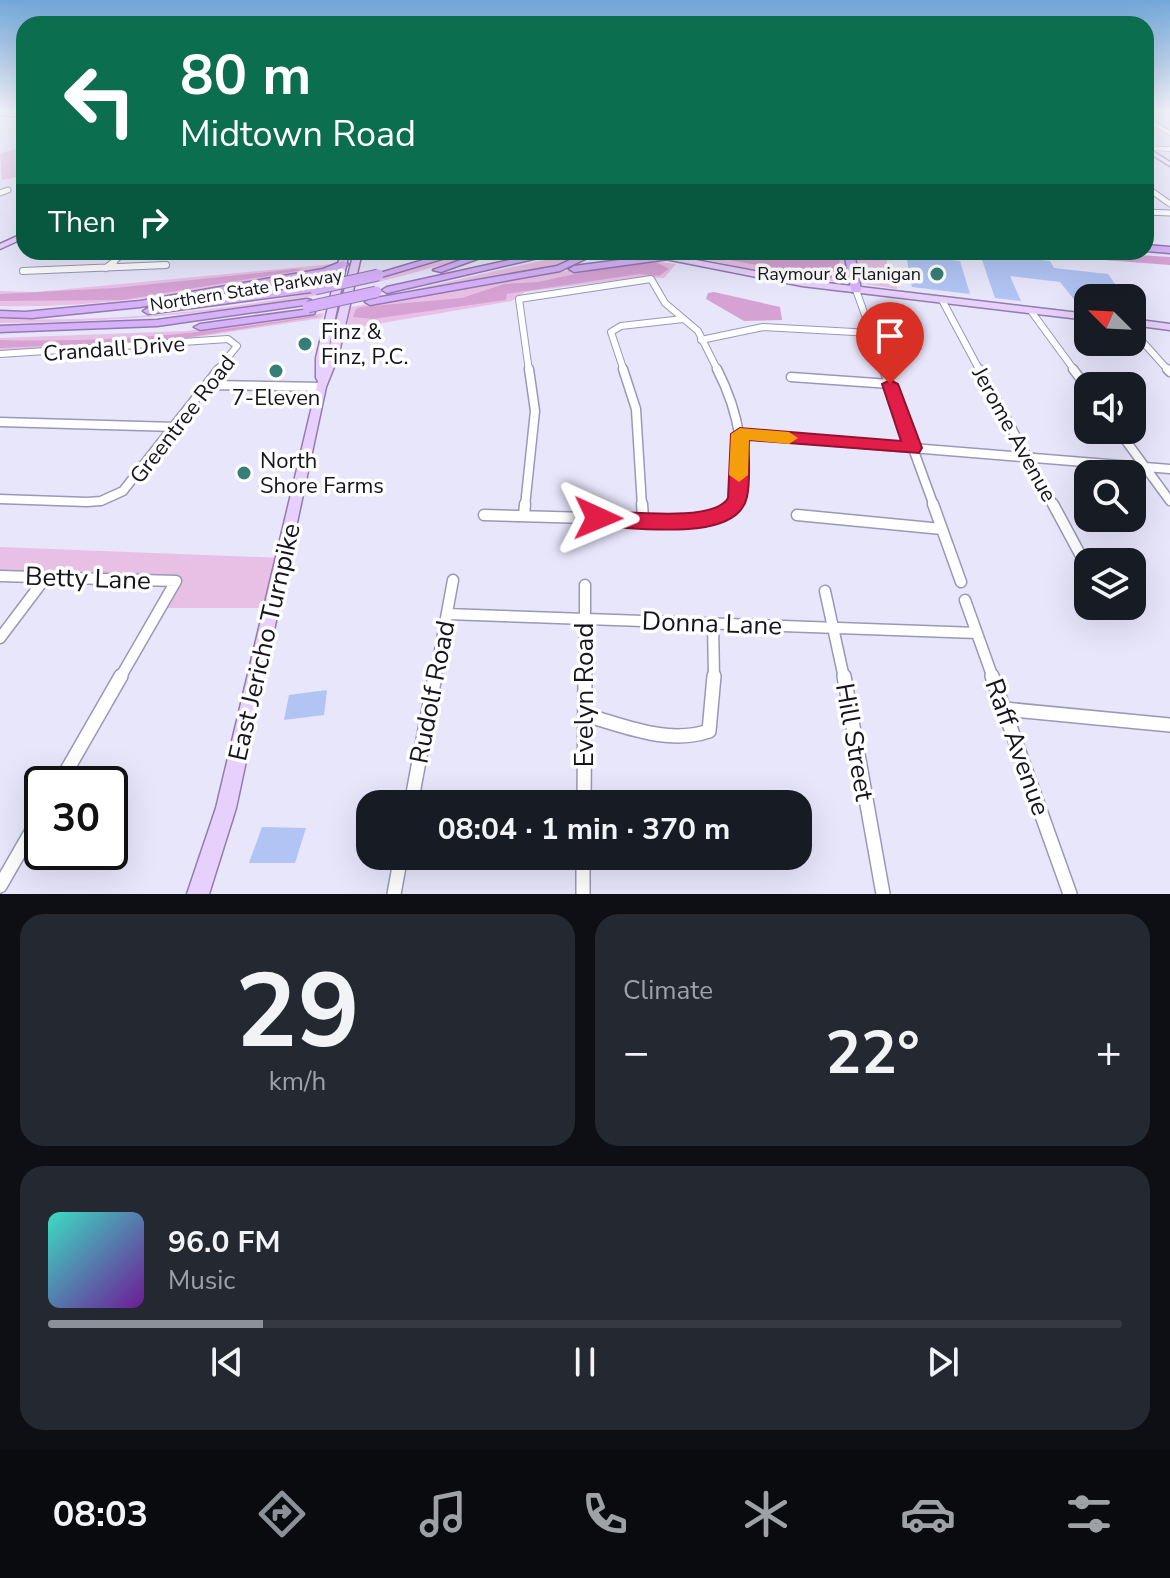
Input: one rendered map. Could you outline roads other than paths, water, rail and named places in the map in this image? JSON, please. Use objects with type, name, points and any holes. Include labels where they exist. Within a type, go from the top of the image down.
[{"type":"highway","points":[[378,274],[419,260]]},
{"type":"highway","name":"Northern State Parkway","points":[[0,314],[160,310],[315,289],[431,260]]},
{"type":"highway","name":"Northern State Parkway","points":[[373,294],[469,260]]},
{"type":"highway","points":[[0,329],[121,333],[172,330],[309,307],[524,260]]},
{"type":"highway","points":[[514,278],[572,265],[581,260]]},
{"type":"highway","points":[[373,294],[514,278],[625,260]]},
{"type":"highway","points":[[850,260],[856,290]]},
{"type":"highway","points":[[23,315],[158,301],[321,273],[343,264]]},
{"type":"main road","name":"East Jericho Turnpike","points":[[321,387],[321,358],[344,260]]},
{"type":"main road","name":"East Jericho Turnpike","points":[[198,894],[226,808],[321,387],[333,357],[357,260]]},
{"type":"main road","points":[[683,260],[856,290],[1074,316]]},
{"type":"main road","points":[[1146,324],[1170,327]]},
{"type":"street","points":[[0,193],[8,190]]},
{"type":"street","points":[[105,268],[114,260]]},
{"type":"street","points":[[23,271],[166,265]]},
{"type":"street","points":[[484,515],[689,521],[720,517],[736,503],[740,434],[734,400],[697,329],[662,304],[651,279],[525,296],[518,303],[535,411],[524,516]]},
{"type":"street","points":[[856,290],[961,582]]},
{"type":"street","name":"Jerome Avenue","points":[[942,300],[1077,548]]},
{"type":"street","points":[[1031,311],[1076,372]]},
{"type":"street","points":[[643,519],[636,409],[611,335],[613,329],[683,319]]},
{"type":"street","points":[[701,340],[763,327],[872,333]]},
{"type":"street","name":"Crandall Drive","points":[[0,354],[228,339]]},
{"type":"street","name":"Greentree Road","points":[[0,499],[87,502],[113,496],[132,484],[236,349],[237,343],[228,339]]},
{"type":"street","points":[[1146,345],[1170,372]]},
{"type":"street","points":[[791,377],[890,384]]},
{"type":"street","points":[[209,385],[321,387]]},
{"type":"street","points":[[0,422],[176,427]]},
{"type":"street","points":[[740,434],[1074,461]]},
{"type":"street","points":[[1129,444],[1141,460]]},
{"type":"street","points":[[1146,467],[1170,469]]},
{"type":"street","points":[[1146,467],[1170,501]]},
{"type":"street","points":[[797,515],[942,529]]},
{"type":"street","name":"Betty Lane","points":[[0,576],[176,581],[69,766]]},
{"type":"street","points":[[0,638],[46,577]]},
{"type":"street","name":"Rudolf Road","points":[[414,790],[453,580]]},
{"type":"street","name":"Evelyn Road","points":[[584,790],[585,585]]},
{"type":"street","name":"Hill Street","points":[[825,591],[835,627],[883,894]]},
{"type":"street","name":"Raff Avenue","points":[[965,600],[1070,894]]},
{"type":"street","name":"Donna Lane","points":[[447,614],[977,633]]},
{"type":"street","points":[[585,715],[679,738],[696,737],[709,731],[715,698],[713,623]]},
{"type":"street","points":[[1004,709],[1170,725]]},
{"type":"street","points":[[0,886],[24,844]]},
{"type":"street","points":[[394,894],[398,870]]},
{"type":"street","points":[[583,870],[583,894]]},
{"type":"place","name":"Raymour & Flanigan","points":[[937,274]]},
{"type":"place","name":"Finz & Finz, P.C.","points":[[305,344]]},
{"type":"place","name":"7-Eleven","points":[[276,371]]},
{"type":"place","name":"North Shore Farms","points":[[244,473]]}]
